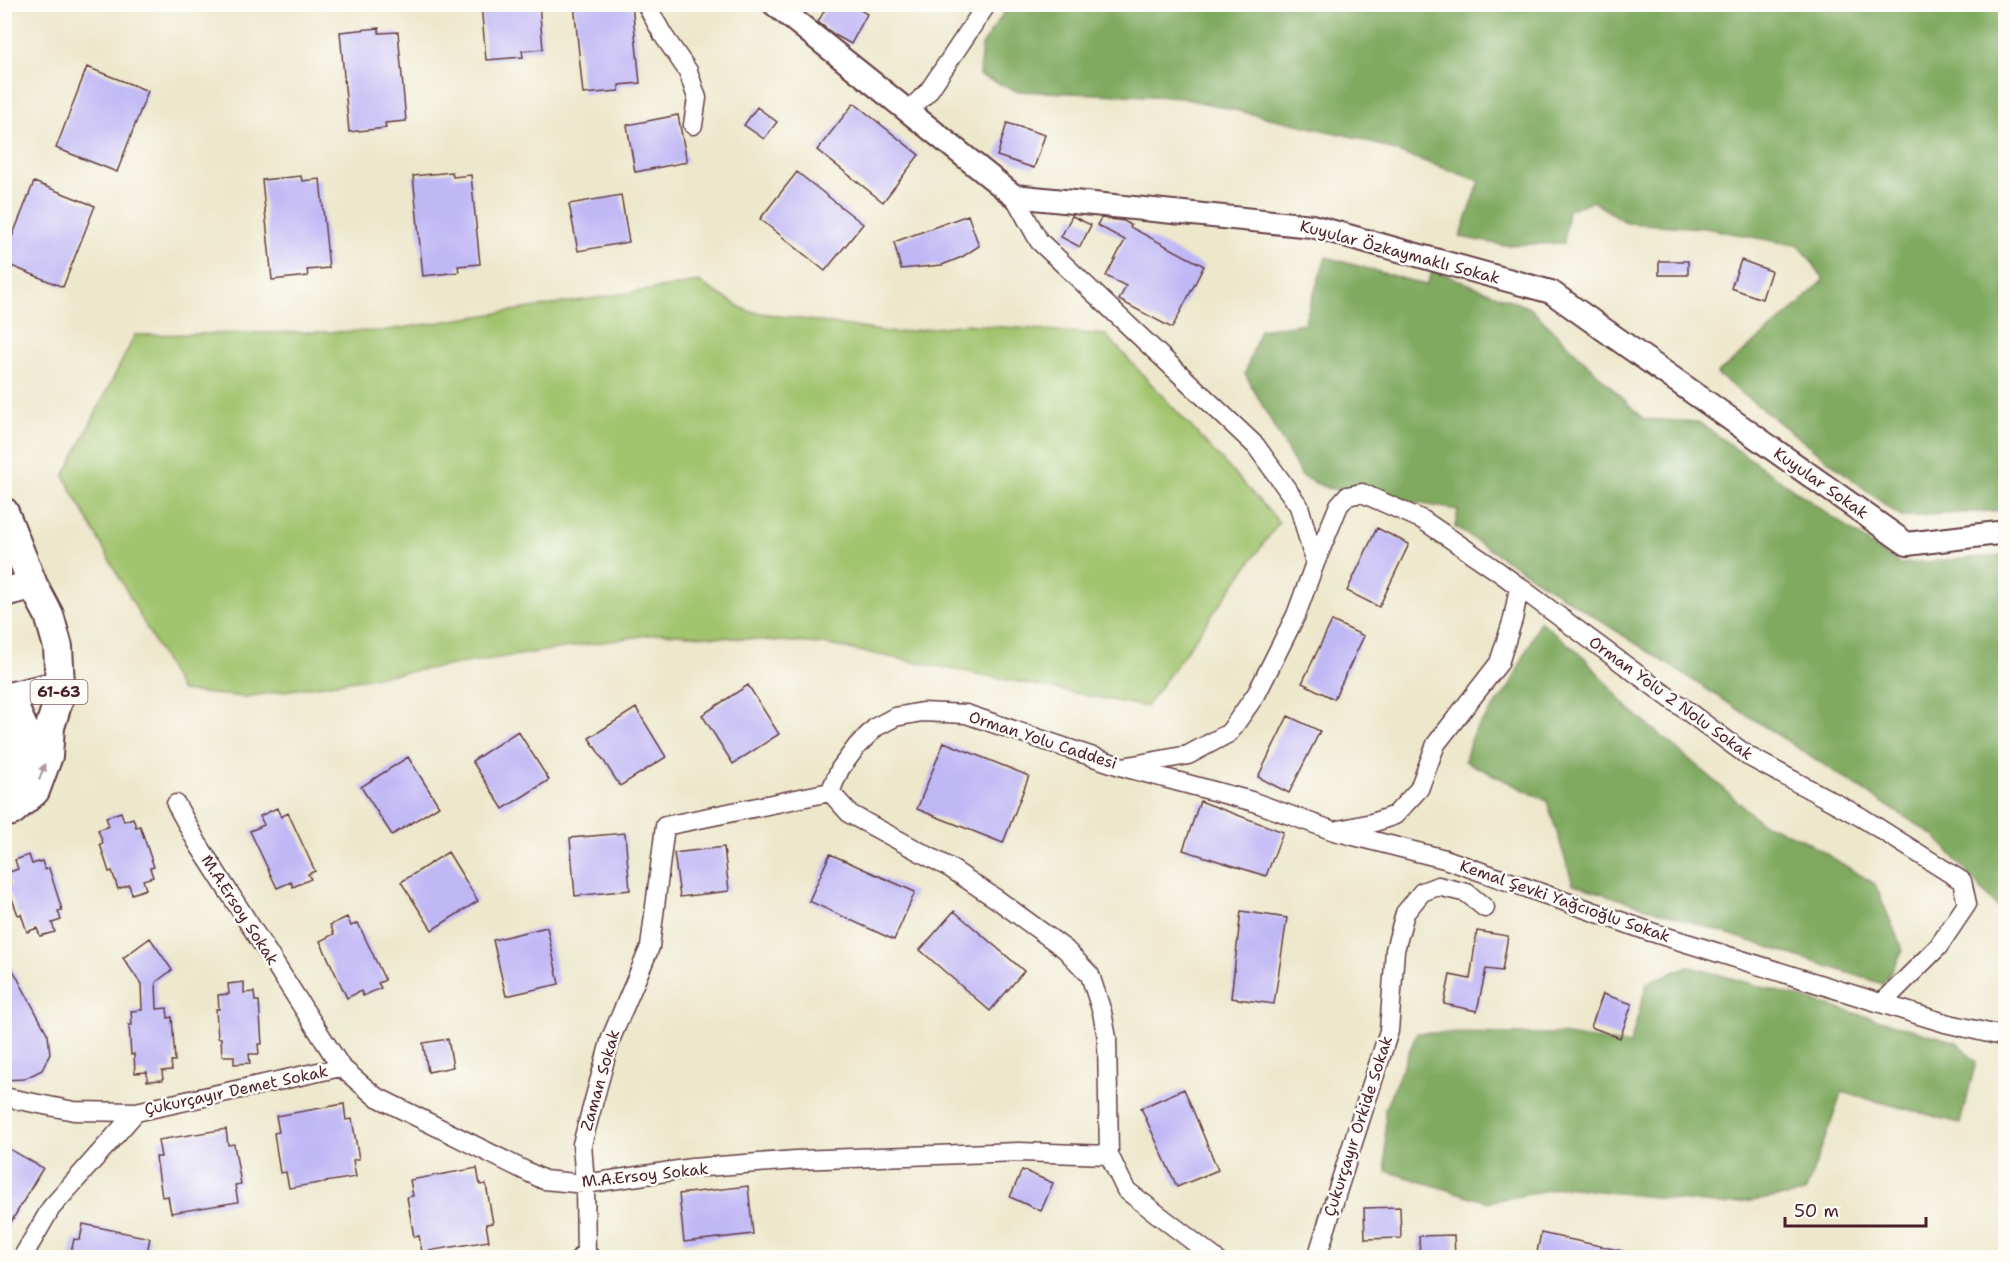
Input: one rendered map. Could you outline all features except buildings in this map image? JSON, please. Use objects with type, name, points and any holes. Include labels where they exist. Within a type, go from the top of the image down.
[{"type":"main road","points":[[4,512],[33,585],[4,592]]},
{"type":"main road","name":"61-63","points":[[4,813],[12,811],[35,791],[48,756],[50,727],[58,701],[60,685],[58,647],[49,615],[33,585]]},
{"type":"main road","name":"61-63","points":[[4,698],[60,685]]},
{"type":"main road","name":"61-63","points":[[4,704],[16,712],[27,736],[18,772],[4,784]]},
{"type":"street","points":[[646,4],[687,71],[697,98],[693,125]]},
{"type":"street","points":[[774,4],[1014,196],[1039,241],[1256,446],[1299,506],[1315,563]]},
{"type":"street","points":[[908,111],[928,92],[987,4]]},
{"type":"street","name":"Kuyular Özkaymaklı Sokak","points":[[1014,196],[1312,226],[1551,292],[1654,365]]},
{"type":"street","name":"Kuyular Sokak","points":[[1654,365],[1907,544],[2006,532]]},
{"type":"street","name":"Orman Yolu 2 Nolu Sokak","points":[[1315,563],[1339,505],[1347,496],[1362,493],[1423,520],[1519,587],[1748,756],[1861,817],[1962,881],[1967,904],[1938,947],[1882,1003]]},
{"type":"street","name":"Orman Yolu Caddesi","points":[[830,792],[846,761],[876,727],[895,717],[922,712],[966,714],[1123,767],[1188,755],[1229,733],[1257,693],[1296,615],[1315,563]]},
{"type":"street","points":[[1334,831],[1372,823],[1395,815],[1419,789],[1436,744],[1499,663],[1513,619],[1519,587]]},
{"type":"street","name":"Kemal Şevki Yağcıoğlu Sokak","points":[[1123,767],[1251,801],[1334,831],[1444,859],[1651,932],[1945,1023],[2006,1037]]},
{"type":"street","points":[[830,792],[850,814],[950,868],[998,900],[1065,949],[1090,975],[1102,1012],[1107,1038],[1109,1155],[1126,1190],[1215,1257]]},
{"type":"street","name":"Zaman Sokak","points":[[586,1257],[582,1144],[611,1038],[650,947],[664,826],[830,792]]},
{"type":"street","name":"M.A.Ersoy Sokak","points":[[176,804],[198,844],[341,1067],[375,1096],[544,1180],[585,1184],[692,1168],[796,1160],[1019,1152],[1109,1155]]},
{"type":"street","name":"Çukurçayır Orkide Sokak","points":[[1317,1257],[1389,1031],[1395,950],[1405,912],[1422,892],[1438,886],[1467,893],[1485,908]]},
{"type":"street","name":"Çukurçayır Demet Sokak","points":[[22,1257],[51,1208],[136,1112],[341,1067]]},
{"type":"street","points":[[4,1097],[74,1111],[136,1112]]},
{"type":"green space","points":[[1009,5],[2005,5],[2005,510],[1901,517],[1717,374],[1790,313],[1824,279],[1800,246],[1705,228],[1627,223],[1592,201],[1568,210],[1564,243],[1502,245],[1460,237],[1480,181],[1358,138],[1177,97],[1016,91],[979,75],[982,45]]},
{"type":"green space","points":[[1326,257],[1426,285],[1433,270],[1530,308],[1644,419],[1698,422],[1899,564],[2005,555],[2005,916],[1936,837],[1455,527],[1458,510],[1327,488],[1302,477],[1245,374],[1260,330],[1304,323]]},
{"type":"green space","points":[[699,282],[747,311],[895,333],[966,324],[1106,335],[1279,522],[1146,707],[823,644],[661,633],[245,697],[181,691],[64,476],[135,335],[382,331]]},
{"type":"green space","points":[[1540,621],[1583,656],[1629,709],[1760,822],[1802,839],[1875,884],[1903,951],[1883,984],[1573,884],[1547,801],[1465,761],[1472,735],[1510,686]]},
{"type":"green space","points":[[1688,966],[1957,1042],[1976,1062],[1960,1123],[1842,1092],[1805,1193],[1723,1205],[1564,1187],[1488,1202],[1386,1171],[1385,1109],[1417,1033],[1560,1034],[1630,1045],[1647,983]]}]
